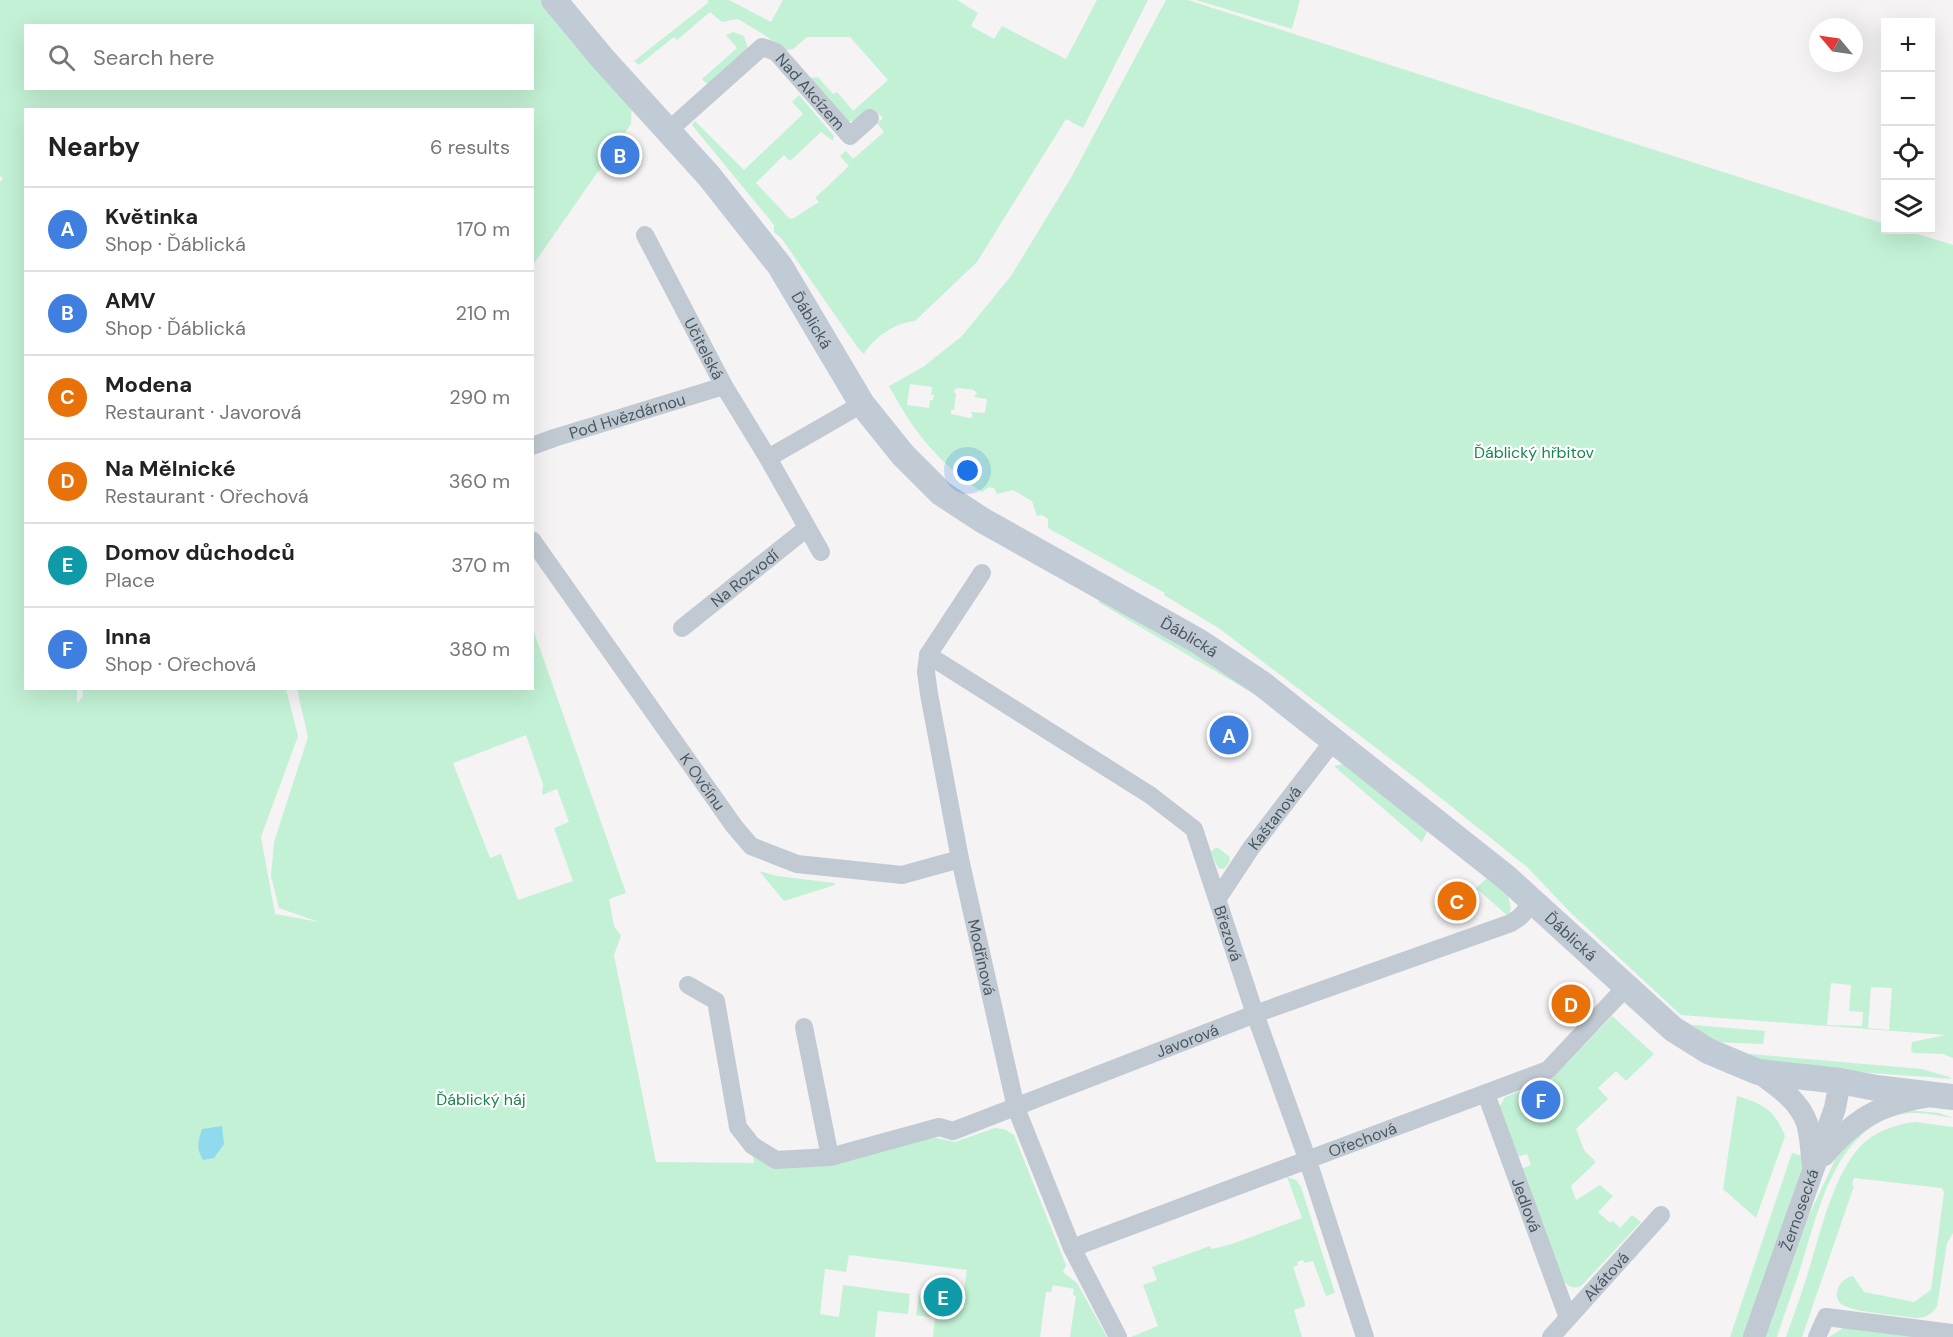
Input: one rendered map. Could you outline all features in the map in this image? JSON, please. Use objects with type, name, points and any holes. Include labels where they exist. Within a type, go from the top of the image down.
[{"type":"main road","name":"Ďáblická","points":[[554,0],[603,59],[710,176],[780,266],[862,404],[903,455],[941,493],[982,520],[1198,640],[1261,683],[1534,901],[1626,987],[1684,1036],[1708,1051],[1758,1072],[1946,1096]]},
{"type":"street","name":"Nad Akcízem","points":[[669,130],[762,47],[776,52],[850,136],[870,118]]},
{"type":"street","name":"Učitelská","points":[[645,235],[724,386],[821,552]]},
{"type":"street","name":"Pod Hvězdárnou","points":[[534,445],[724,386]]},
{"type":"street","points":[[768,458],[862,404]]},
{"type":"street","name":"Na Rozvodí","points":[[682,628],[807,528]]},
{"type":"street","name":"K Ovčínu","points":[[534,543],[734,826],[751,846],[797,864],[902,874],[960,859]]},
{"type":"street","points":[[928,655],[982,573]]},
{"type":"street","name":"Modřínová","points":[[928,655],[926,672],[928,694],[960,859],[1016,1108],[1072,1248],[1118,1337]]},
{"type":"street","name":"Březová","points":[[928,655],[1150,795],[1194,829],[1255,1014],[1308,1161],[1365,1337]]},
{"type":"street","name":"Kaštanová","points":[[1218,898],[1251,848],[1334,740]]},
{"type":"street","name":"Javorová","points":[[688,985],[716,1001],[738,1126],[752,1145],[776,1160],[830,1157],[939,1127],[953,1131],[1255,1014],[1512,923],[1534,901]]},
{"type":"street","name":"Ořechová","points":[[1072,1248],[1548,1070],[1626,987]]},
{"type":"street","points":[[804,1027],[830,1157]]},
{"type":"street","points":[[1758,1072],[1786,1092],[1800,1110],[1808,1125],[1814,1168]]},
{"type":"street","name":"Žernosecká","points":[[1754,1337],[1835,1108],[1840,1081]]},
{"type":"street","name":"Jedlová","points":[[1486,1094],[1568,1318]]},
{"type":"street","points":[[1814,1168],[1842,1134],[1861,1118],[1906,1100],[1946,1096]]},
{"type":"street","name":"Akátová","points":[[1551,1337],[1661,1215]]},
{"type":"street","points":[[1816,1337],[1826,1317],[1948,1332]]},
{"type":"green space","name":"Ďáblický háj","points":[[0,0],[541,0],[632,101],[631,124],[534,264],[534,108],[24,108],[24,690],[77,690],[77,703],[83,696],[82,690],[286,690],[298,736],[261,837],[275,914],[319,922],[279,908],[271,876],[274,842],[308,737],[297,690],[534,690],[534,632],[626,893],[609,899],[614,926],[621,936],[614,955],[656,1162],[754,1163],[752,1152],[777,1163],[932,1137],[955,1142],[995,1128],[1004,1129],[1014,1135],[1066,1265],[1063,1272],[1077,1283],[1107,1337],[1070,1337],[1076,1296],[1073,1295],[1074,1289],[1053,1285],[1051,1292],[1046,1292],[1040,1337],[933,1337],[935,1318],[916,1315],[919,1295],[951,1299],[952,1289],[964,1290],[967,1270],[849,1255],[846,1272],[825,1269],[820,1314],[839,1317],[843,1285],[910,1294],[908,1314],[878,1311],[875,1337],[0,1337],[0,182],[3,179],[0,175]],"holes":[[[526,735],[543,784],[542,795],[557,789],[569,822],[554,828],[573,881],[518,900],[501,854],[490,858],[453,763]]]},
{"type":"green space","points":[[707,0],[729,0],[771,22],[783,0],[957,0],[978,13],[971,26],[994,39],[1002,26],[1066,59],[1097,0],[1148,0],[1083,128],[1066,119],[977,262],[915,321],[907,322],[886,332],[873,342],[864,354],[782,239],[774,232],[774,225],[692,125],[695,121],[744,170],[803,114],[792,102],[799,95],[834,136],[833,141],[821,132],[790,161],[784,155],[756,183],[790,219],[819,202],[815,198],[849,166],[840,156],[846,151],[853,159],[884,132],[877,123],[883,118],[875,110],[869,114],[865,112],[854,121],[848,121],[810,78],[818,77],[833,94],[837,92],[853,111],[888,80],[850,37],[807,37],[793,49],[784,51],[766,36],[738,19],[722,22],[710,12],[677,40],[674,37],[639,65],[634,61],[709,2]]},
{"type":"green space","name":"Ďáblický hřbitov","points":[[1166,0],[1188,0],[1881,223],[1881,234],[1917,234],[1953,245],[1953,1058],[1943,1054],[1911,1051],[1912,1042],[1946,1035],[1681,1015],[1572,914],[1527,867],[1422,783],[1220,629],[1164,595],[1165,593],[1048,528],[1048,519],[1042,515],[1037,516],[1032,501],[1013,490],[997,494],[994,488],[989,487],[982,492],[953,470],[918,432],[889,386],[923,367],[962,336],[1011,276],[1072,176]],"holes":[[[910,384],[932,387],[931,395],[934,395],[933,400],[930,400],[929,408],[907,405]],[[955,389],[974,390],[977,393],[974,397],[987,399],[985,413],[971,412],[973,417],[970,418],[951,414],[951,410],[954,410]],[[1831,983],[1851,985],[1849,1011],[1863,1012],[1862,1026],[1827,1025]],[[1871,987],[1892,988],[1889,1030],[1868,1028]]]},
{"type":"green space","points":[[1196,0],[1300,0],[1292,29]]},
{"type":"green space","points":[[733,32],[744,36],[748,48],[710,87],[702,79],[737,48],[726,35]]},
{"type":"green space","points":[[1099,600],[1217,663],[1303,730],[1302,732],[1259,697],[1098,602]]},
{"type":"green space","points":[[1348,763],[1429,828],[1422,842],[1334,766]]},
{"type":"green space","points":[[1215,848],[1229,856],[1230,861],[1224,869],[1218,868],[1211,852]]},
{"type":"green space","points":[[759,871],[777,876],[834,883],[835,885],[784,901]]},
{"type":"green space","points":[[1487,878],[1507,891],[1511,908],[1508,916],[1476,888]]},
{"type":"green space","points":[[1612,1016],[1654,1054],[1626,1081],[1616,1071],[1598,1088],[1608,1099],[1576,1129],[1584,1150],[1596,1162],[1571,1186],[1576,1200],[1600,1185],[1613,1196],[1598,1212],[1610,1223],[1613,1221],[1620,1228],[1632,1215],[1641,1222],[1582,1285],[1573,1287],[1562,1279],[1521,1169],[1531,1165],[1527,1154],[1517,1157],[1499,1108],[1505,1097],[1552,1079]]},
{"type":"green space","points":[[1682,1024],[1765,1031],[1763,1044],[1710,1042]]},
{"type":"green space","points":[[1741,1055],[1922,1069],[1952,1079],[1792,1065]]},
{"type":"green space","points":[[1737,1096],[1767,1109],[1777,1119],[1785,1136],[1756,1218],[1723,1189]]},
{"type":"green space","points":[[1908,1110],[1939,1113],[1953,1118],[1912,1113],[1898,1115],[1876,1124],[1844,1155],[1823,1197],[1777,1337],[1761,1337],[1804,1226],[1836,1158],[1857,1130]]},
{"type":"green space","points":[[1915,1122],[1953,1127],[1953,1233],[1947,1243],[1937,1307],[1928,1315],[1916,1318],[1860,1310],[1840,1303],[1838,1289],[1844,1281],[1853,1276],[1864,1292],[1914,1302],[1931,1290],[1944,1192],[1942,1188],[1854,1178],[1852,1185],[1854,1186],[1802,1337],[1786,1337],[1830,1201],[1842,1173],[1864,1143],[1891,1127]]},
{"type":"green space","points":[[1792,1153],[1805,1157],[1800,1173],[1744,1337],[1730,1337]]},
{"type":"green space","points":[[1287,1177],[1296,1180],[1301,1187],[1335,1293],[1326,1296],[1313,1261],[1304,1263],[1303,1260],[1297,1262],[1298,1265],[1293,1267],[1305,1303],[1305,1306],[1294,1310],[1302,1337],[1131,1337],[1158,1326],[1143,1285],[1157,1280],[1152,1267],[1210,1246],[1212,1249],[1232,1244],[1302,1218]]},
{"type":"green space","points":[[1852,1327],[1933,1337],[1829,1337],[1843,1328]]},
{"type":"water","points":[[222,1126],[224,1144],[214,1158],[203,1160],[198,1145],[202,1129]]},
{"type":"place","name":"AMV","points":[[620,155]]},
{"type":"place","name":"Květinka","points":[[1229,735]]},
{"type":"place","name":"Modena","points":[[1457,901]]},
{"type":"place","name":"Na Mělnické","points":[[1571,1004]]},
{"type":"place","name":"Inna","points":[[1541,1100]]},
{"type":"place","name":"Domov důchodců","points":[[943,1297]]}]
